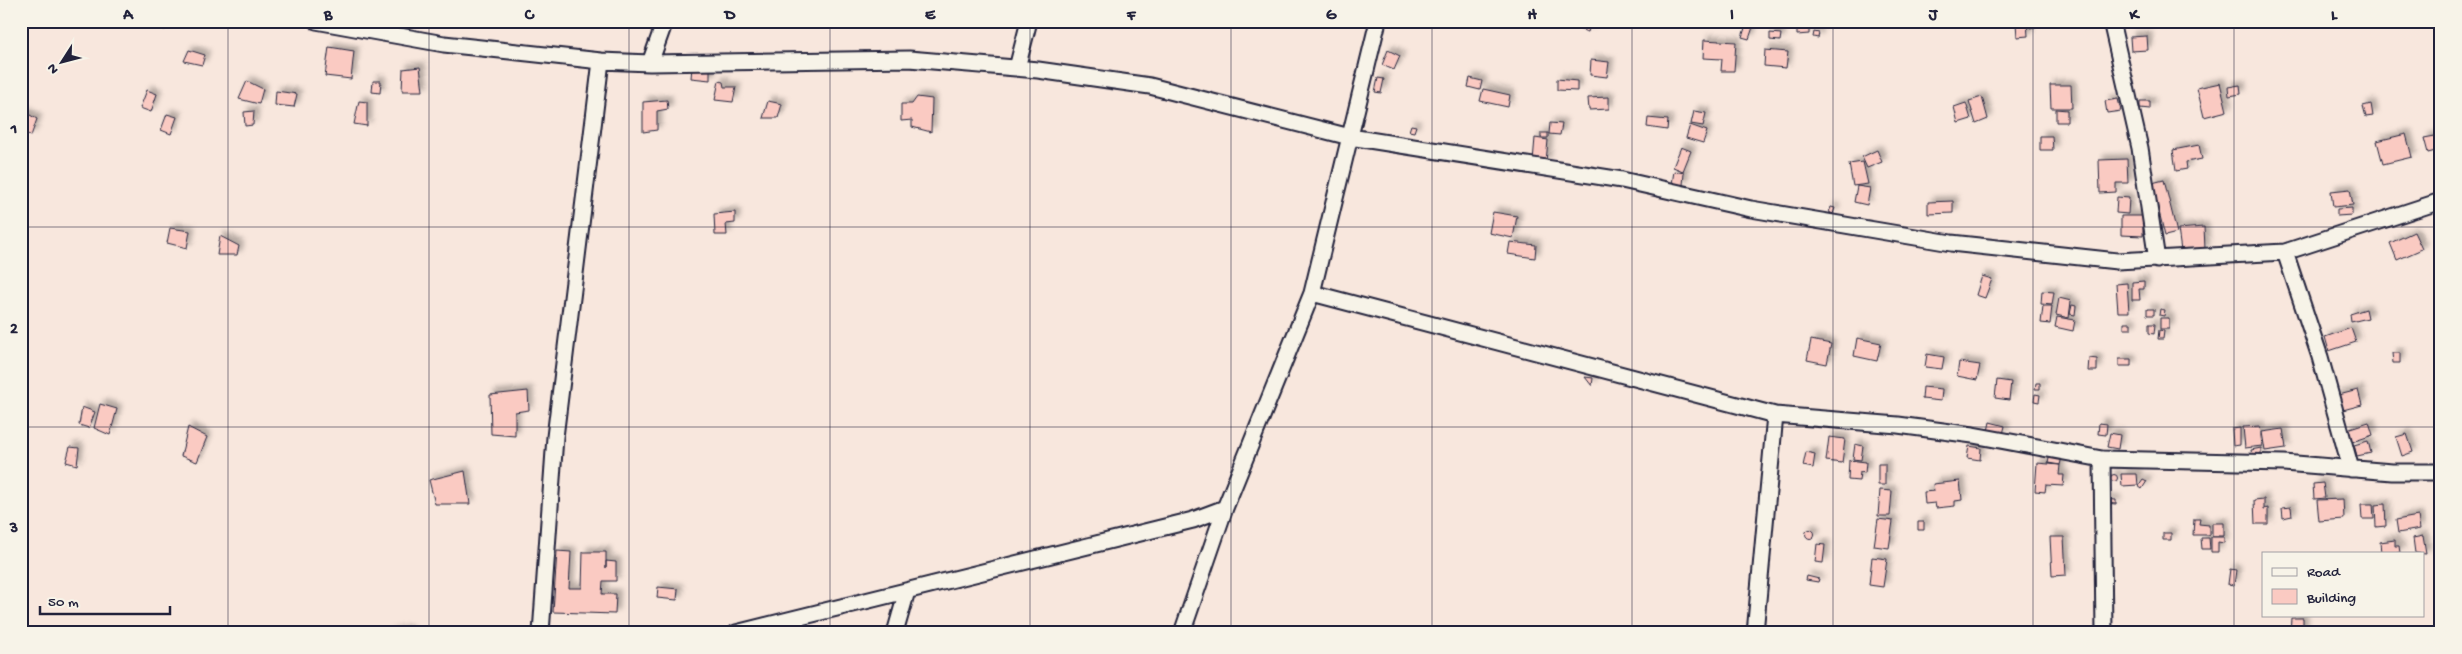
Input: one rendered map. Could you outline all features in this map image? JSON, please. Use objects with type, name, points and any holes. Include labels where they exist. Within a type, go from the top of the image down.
[{"type":"street","points":[[316,21],[444,44],[601,61],[650,63],[909,59],[1017,68],[1150,86],[1350,138],[1622,180],[1751,209],[1950,243],[2117,261],[2285,252],[2441,201]]},
{"type":"street","points":[[650,63],[665,21]]},
{"type":"street","points":[[1017,68],[1028,21]]},
{"type":"street","points":[[1182,633],[1225,508],[1312,293],[1378,21]]},
{"type":"street","points":[[2111,21],[2111,28],[2121,61],[2140,148],[2157,260]]},
{"type":"street","points":[[541,633],[556,438],[601,61]]},
{"type":"street","points":[[2285,252],[2320,357],[2351,469]]},
{"type":"street","points":[[1312,293],[1775,415],[1898,425],[1954,432],[2102,459],[2284,463],[2351,469],[2441,472]]},
{"type":"street","points":[[1755,633],[1775,415]]},
{"type":"street","points":[[2102,459],[2104,633]]},
{"type":"street","points":[[736,633],[1193,520],[1225,508]]},
{"type":"street","points":[[895,633],[907,591]]},
{"type":"building","points":[[152,21],[173,21],[172,24],[168,22],[165,30],[151,25]]},
{"type":"building","points":[[1574,21],[1591,22],[1588,32],[1572,27]]},
{"type":"building","points":[[2029,21],[2053,21],[2054,23],[2030,28]]},
{"type":"building","points":[[2027,22],[2028,36],[2017,37],[2016,23]]},
{"type":"building","points":[[1746,25],[1753,27],[1749,39],[1742,37]]},
{"type":"building","points":[[1797,28],[1809,28],[1809,34],[1797,35]]},
{"type":"building","points":[[1814,32],[1819,33],[1818,38],[1813,37]]},
{"type":"building","points":[[1770,33],[1781,34],[1780,41],[1770,40]]},
{"type":"building","points":[[2147,36],[2148,50],[2131,51],[2130,37]]},
{"type":"building","points":[[1704,40],[1736,42],[1734,71],[1721,71],[1722,59],[1703,58]]},
{"type":"building","points":[[329,47],[354,51],[351,79],[325,76]]},
{"type":"building","points":[[189,50],[205,55],[202,65],[184,61]]},
{"type":"building","points":[[1388,50],[1400,56],[1394,70],[1382,65]]},
{"type":"building","points":[[1765,50],[1788,52],[1786,68],[1764,66]]},
{"type":"building","points":[[1591,60],[1609,62],[1607,77],[1590,75]]},
{"type":"building","points":[[420,67],[423,91],[402,91],[403,69]]},
{"type":"building","points":[[692,67],[710,68],[710,80],[691,78]]},
{"type":"building","points":[[1378,78],[1384,79],[1381,93],[1375,92]]},
{"type":"building","points":[[1470,78],[1482,81],[1480,90],[1468,87]]},
{"type":"building","points":[[1557,79],[1577,81],[1577,91],[1557,90]]},
{"type":"building","points":[[247,81],[263,89],[259,104],[239,99]]},
{"type":"building","points":[[373,81],[381,81],[380,93],[372,92]]},
{"type":"building","points":[[719,81],[723,82],[724,87],[736,87],[733,102],[715,100]]},
{"type":"building","points":[[2220,83],[2227,111],[2204,117],[2197,88]]},
{"type":"building","points":[[2050,85],[2071,85],[2072,108],[2051,108]]},
{"type":"building","points":[[2240,85],[2241,94],[2229,96],[2228,87]]},
{"type":"building","points":[[1483,89],[1510,95],[1508,107],[1480,101]]},
{"type":"building","points":[[147,90],[157,94],[151,112],[140,108]]},
{"type":"building","points":[[276,91],[297,94],[294,107],[275,105]]},
{"type":"building","points":[[917,97],[932,99],[931,132],[912,127],[912,120],[901,121],[901,104],[912,104]]},
{"type":"building","points":[[1609,97],[1609,109],[1589,110],[1588,98]]},
{"type":"building","points":[[1982,97],[1988,119],[1976,124],[1969,101]]},
{"type":"building","points":[[2118,99],[2121,111],[2107,113],[2105,101]]},
{"type":"building","points":[[667,100],[668,109],[657,111],[657,130],[643,132],[643,102]]},
{"type":"building","points":[[359,101],[367,102],[367,126],[354,124]]},
{"type":"building","points":[[768,101],[782,104],[778,118],[763,118]]},
{"type":"building","points":[[2140,101],[2150,101],[2150,109],[2140,108]]},
{"type":"building","points":[[1966,103],[1971,119],[1958,123],[1954,107]]},
{"type":"building","points":[[2371,104],[2373,116],[2366,117],[2363,106]]},
{"type":"building","points":[[2056,109],[2067,110],[2067,122],[2056,122]]},
{"type":"building","points":[[21,110],[37,119],[31,136],[21,131]]},
{"type":"building","points":[[254,111],[253,125],[245,126],[244,112]]},
{"type":"building","points":[[1694,111],[1706,113],[1703,126],[1691,124]]},
{"type":"building","points":[[167,114],[177,117],[171,134],[161,130]]},
{"type":"building","points":[[1648,118],[1668,120],[1667,130],[1647,127]]},
{"type":"building","points":[[1550,123],[1562,124],[1560,135],[1549,134]]},
{"type":"building","points":[[1411,125],[1416,126],[1414,132],[1409,131]]},
{"type":"building","points":[[1690,125],[1707,131],[1703,143],[1686,138]]},
{"type":"building","points":[[1541,133],[1548,133],[1548,138],[1541,138]]},
{"type":"building","points":[[2406,134],[2412,157],[2383,164],[2377,141]]},
{"type":"building","points":[[2040,136],[2052,136],[2053,150],[2040,150]]},
{"type":"building","points":[[2435,136],[2439,150],[2428,153],[2424,138]]},
{"type":"building","points":[[1535,138],[1548,140],[1546,162],[1533,161]]},
{"type":"building","points":[[2199,145],[2202,159],[2186,162],[2187,169],[2176,171],[2173,150]]},
{"type":"building","points":[[1681,147],[1691,151],[1683,171],[1673,167]]},
{"type":"building","points":[[1877,150],[1882,162],[1867,168],[1862,157]]},
{"type":"building","points":[[2127,159],[2128,183],[2116,183],[2116,192],[2100,193],[2099,160]]},
{"type":"building","points":[[1863,162],[1868,184],[1853,186],[1849,164]]},
{"type":"building","points":[[1674,171],[1684,173],[1683,185],[1672,184]]},
{"type":"building","points":[[2164,180],[2177,233],[2165,236],[2152,183]]},
{"type":"building","points":[[1857,186],[1870,188],[1867,205],[1854,202]]},
{"type":"building","points":[[2350,189],[2353,205],[2333,207],[2331,191]]},
{"type":"building","points":[[2117,197],[2129,198],[2128,214],[2116,213]]},
{"type":"building","points":[[1953,201],[1953,213],[1928,214],[1928,202]]},
{"type":"building","points":[[1831,207],[1835,208],[1833,214],[1829,212]]},
{"type":"building","points":[[2352,208],[2352,215],[2337,216],[2337,209]]},
{"type":"building","points":[[735,212],[735,223],[726,224],[727,235],[715,235],[714,214]]},
{"type":"building","points":[[1493,212],[1517,216],[1513,238],[1489,233]]},
{"type":"building","points":[[2121,216],[2143,216],[2143,236],[2121,235]]},
{"type":"building","points":[[2204,227],[2205,249],[2181,251],[2178,229]]},
{"type":"building","points":[[170,228],[190,231],[187,248],[167,243]]},
{"type":"building","points":[[2414,232],[2422,249],[2397,260],[2390,243]]},
{"type":"building","points":[[220,236],[239,246],[237,255],[217,255]]},
{"type":"building","points":[[1510,242],[1536,245],[1535,258],[1508,254]]},
{"type":"building","points":[[1982,276],[1992,279],[1985,298],[1976,295]]},
{"type":"building","points":[[2144,281],[2144,289],[2139,289],[2140,300],[2132,300],[2132,282]]},
{"type":"building","points":[[2127,283],[2129,312],[2118,312],[2116,284]]},
{"type":"building","points":[[2042,291],[2054,292],[2052,305],[2041,304]]},
{"type":"building","points":[[2059,298],[2071,301],[2069,318],[2056,315]]},
{"type":"building","points":[[2072,305],[2076,306],[2075,315],[2070,314]]},
{"type":"building","points":[[2043,306],[2052,306],[2050,324],[2041,323]]},
{"type":"building","points":[[2147,309],[2154,309],[2154,315],[2147,315]]},
{"type":"building","points":[[2160,309],[2165,310],[2164,316],[2159,315]]},
{"type":"building","points":[[2366,309],[2368,318],[2351,322],[2350,314]]},
{"type":"building","points":[[2057,317],[2075,320],[2073,331],[2055,327]]},
{"type":"building","points":[[2160,318],[2169,318],[2169,329],[2160,329]]},
{"type":"building","points":[[2124,323],[2131,323],[2131,329],[2124,329]]},
{"type":"building","points":[[2149,324],[2155,324],[2154,334],[2149,333]]},
{"type":"building","points":[[2351,328],[2356,342],[2329,351],[2325,337]]},
{"type":"building","points":[[2159,330],[2164,331],[2163,339],[2158,339]]},
{"type":"building","points":[[1857,338],[1881,343],[1877,361],[1854,356]]},
{"type":"building","points":[[1811,340],[1831,344],[1827,364],[1807,360]]},
{"type":"building","points":[[2392,353],[2400,353],[2400,363],[2393,363]]},
{"type":"building","points":[[1927,354],[1944,357],[1942,369],[1925,367]]},
{"type":"building","points":[[2089,358],[2097,359],[2097,371],[2088,371]]},
{"type":"building","points":[[2119,359],[2131,359],[2131,366],[2119,366]]},
{"type":"building","points":[[1959,362],[1980,365],[1977,380],[1957,376]]},
{"type":"building","points":[[1585,377],[1593,378],[1592,386]]},
{"type":"building","points":[[1997,380],[2011,382],[2009,400],[1995,398]]},
{"type":"building","points":[[2036,383],[2040,383],[2040,389],[2035,389]]},
{"type":"building","points":[[1923,387],[1942,389],[1941,401],[1922,399]]},
{"type":"building","points":[[2358,390],[2362,405],[2339,411],[2335,396]]},
{"type":"building","points":[[528,391],[529,410],[515,412],[515,436],[491,434],[490,395]]},
{"type":"building","points":[[2035,394],[2040,395],[2039,402],[2034,401]]},
{"type":"building","points":[[100,404],[117,409],[110,435],[94,428]]},
{"type":"building","points":[[82,407],[95,412],[89,428],[79,425]]},
{"type":"building","points":[[1990,422],[2005,426],[2003,434],[1988,431]]},
{"type":"building","points":[[2369,422],[2373,435],[2352,442],[2347,429]]},
{"type":"building","points":[[2099,423],[2107,424],[2106,435],[2098,434]]},
{"type":"building","points":[[2260,426],[2262,446],[2245,448],[2243,427]]},
{"type":"building","points":[[188,427],[207,437],[197,462],[181,456]]},
{"type":"building","points":[[2240,428],[2240,445],[2233,446],[2232,429]]},
{"type":"building","points":[[2283,429],[2286,448],[2265,451],[2262,432]]},
{"type":"building","points":[[2110,433],[2120,435],[2118,449],[2107,447]]},
{"type":"building","points":[[2407,434],[2413,452],[2402,456],[2396,437]]},
{"type":"building","points":[[1829,437],[1845,439],[1842,463],[1826,461]]},
{"type":"building","points":[[2368,441],[2371,453],[2357,456],[2354,445]]},
{"type":"building","points":[[1855,444],[1863,446],[1861,460],[1853,459]]},
{"type":"building","points":[[1969,446],[1981,448],[1980,460],[1967,458]]},
{"type":"building","points":[[70,447],[79,448],[77,465],[66,462]]},
{"type":"building","points":[[2261,448],[2261,455],[2252,456],[2251,450]]},
{"type":"building","points":[[2051,450],[2063,453],[2060,465],[2048,463]]},
{"type":"building","points":[[1806,452],[1815,454],[1813,468],[1803,466]]},
{"type":"building","points":[[1849,460],[1866,462],[1865,473],[1860,472],[1859,481],[1848,480]]},
{"type":"building","points":[[2037,463],[2060,465],[2059,475],[2064,475],[2063,486],[2046,485],[2045,492],[2035,491]]},
{"type":"building","points":[[1878,464],[1885,464],[1885,485],[1878,485]]},
{"type":"building","points":[[465,471],[470,504],[435,504],[429,480]]},
{"type":"building","points":[[2114,474],[2118,478],[2114,482],[2110,478]]},
{"type":"building","points":[[2121,474],[2137,474],[2138,485],[2122,486]]},
{"type":"building","points":[[2143,479],[2147,481],[2142,489],[2138,486]]},
{"type":"building","points":[[1960,481],[1962,500],[1955,501],[1955,506],[1936,508],[1935,503],[1925,504],[1924,492],[1934,491],[1933,484]]},
{"type":"building","points":[[2323,483],[2325,498],[2314,499],[2313,484]]},
{"type":"building","points":[[1880,490],[1892,491],[1890,516],[1878,516]]},
{"type":"building","points":[[2104,499],[2116,500],[2116,504],[2104,503]]},
{"type":"building","points":[[2264,499],[2264,509],[2268,508],[2268,524],[2255,524],[2254,500]]},
{"type":"building","points":[[2343,499],[2344,519],[2319,521],[2317,500]]},
{"type":"building","points":[[2361,504],[2373,504],[2374,519],[2362,519]]},
{"type":"building","points":[[2385,504],[2386,526],[2376,527],[2375,505]]},
{"type":"building","points":[[2291,507],[2292,516],[2283,518],[2282,508]]},
{"type":"building","points":[[2418,516],[2420,529],[2398,533],[2396,520]]},
{"type":"building","points":[[1878,519],[1893,521],[1889,548],[1874,546]]},
{"type":"building","points":[[2194,519],[2200,519],[2199,524],[2209,525],[2209,535],[2193,535]]},
{"type":"building","points":[[1918,522],[1924,522],[1924,530],[1918,530]]},
{"type":"building","points":[[2212,523],[2224,523],[2224,536],[2212,536]]},
{"type":"building","points":[[1810,530],[1814,534],[1810,538],[1806,534]]},
{"type":"building","points":[[2163,533],[2171,533],[2171,540],[2163,540]]},
{"type":"building","points":[[2423,536],[2426,554],[2424,552],[2415,552],[2413,538]]},
{"type":"building","points":[[2050,537],[2064,537],[2066,575],[2052,576]]},
{"type":"building","points":[[2211,537],[2224,537],[2224,543],[2218,542],[2218,552],[2211,552]]},
{"type":"building","points":[[2201,538],[2209,538],[2210,549],[2202,549]]},
{"type":"building","points":[[2395,540],[2395,546],[2399,546],[2400,552],[2381,552],[2380,542]]},
{"type":"building","points":[[1817,544],[1825,545],[1823,563],[1815,562]]},
{"type":"building","points":[[557,551],[571,552],[569,588],[582,588],[583,552],[606,552],[606,561],[616,562],[616,581],[603,581],[602,594],[616,594],[615,614],[553,612]]},
{"type":"building","points":[[1872,557],[1887,559],[1883,587],[1869,585]]},
{"type":"building","points":[[2230,569],[2236,570],[2234,585],[2228,584]]},
{"type":"building","points":[[1807,576],[1819,579],[1818,582],[1806,580]]},
{"type":"building","points":[[658,587],[678,589],[677,600],[657,598]]},
{"type":"building","points":[[2291,618],[2303,618],[2303,633],[2290,633]]},
{"type":"building","points":[[408,629],[408,633],[388,633]]}]
